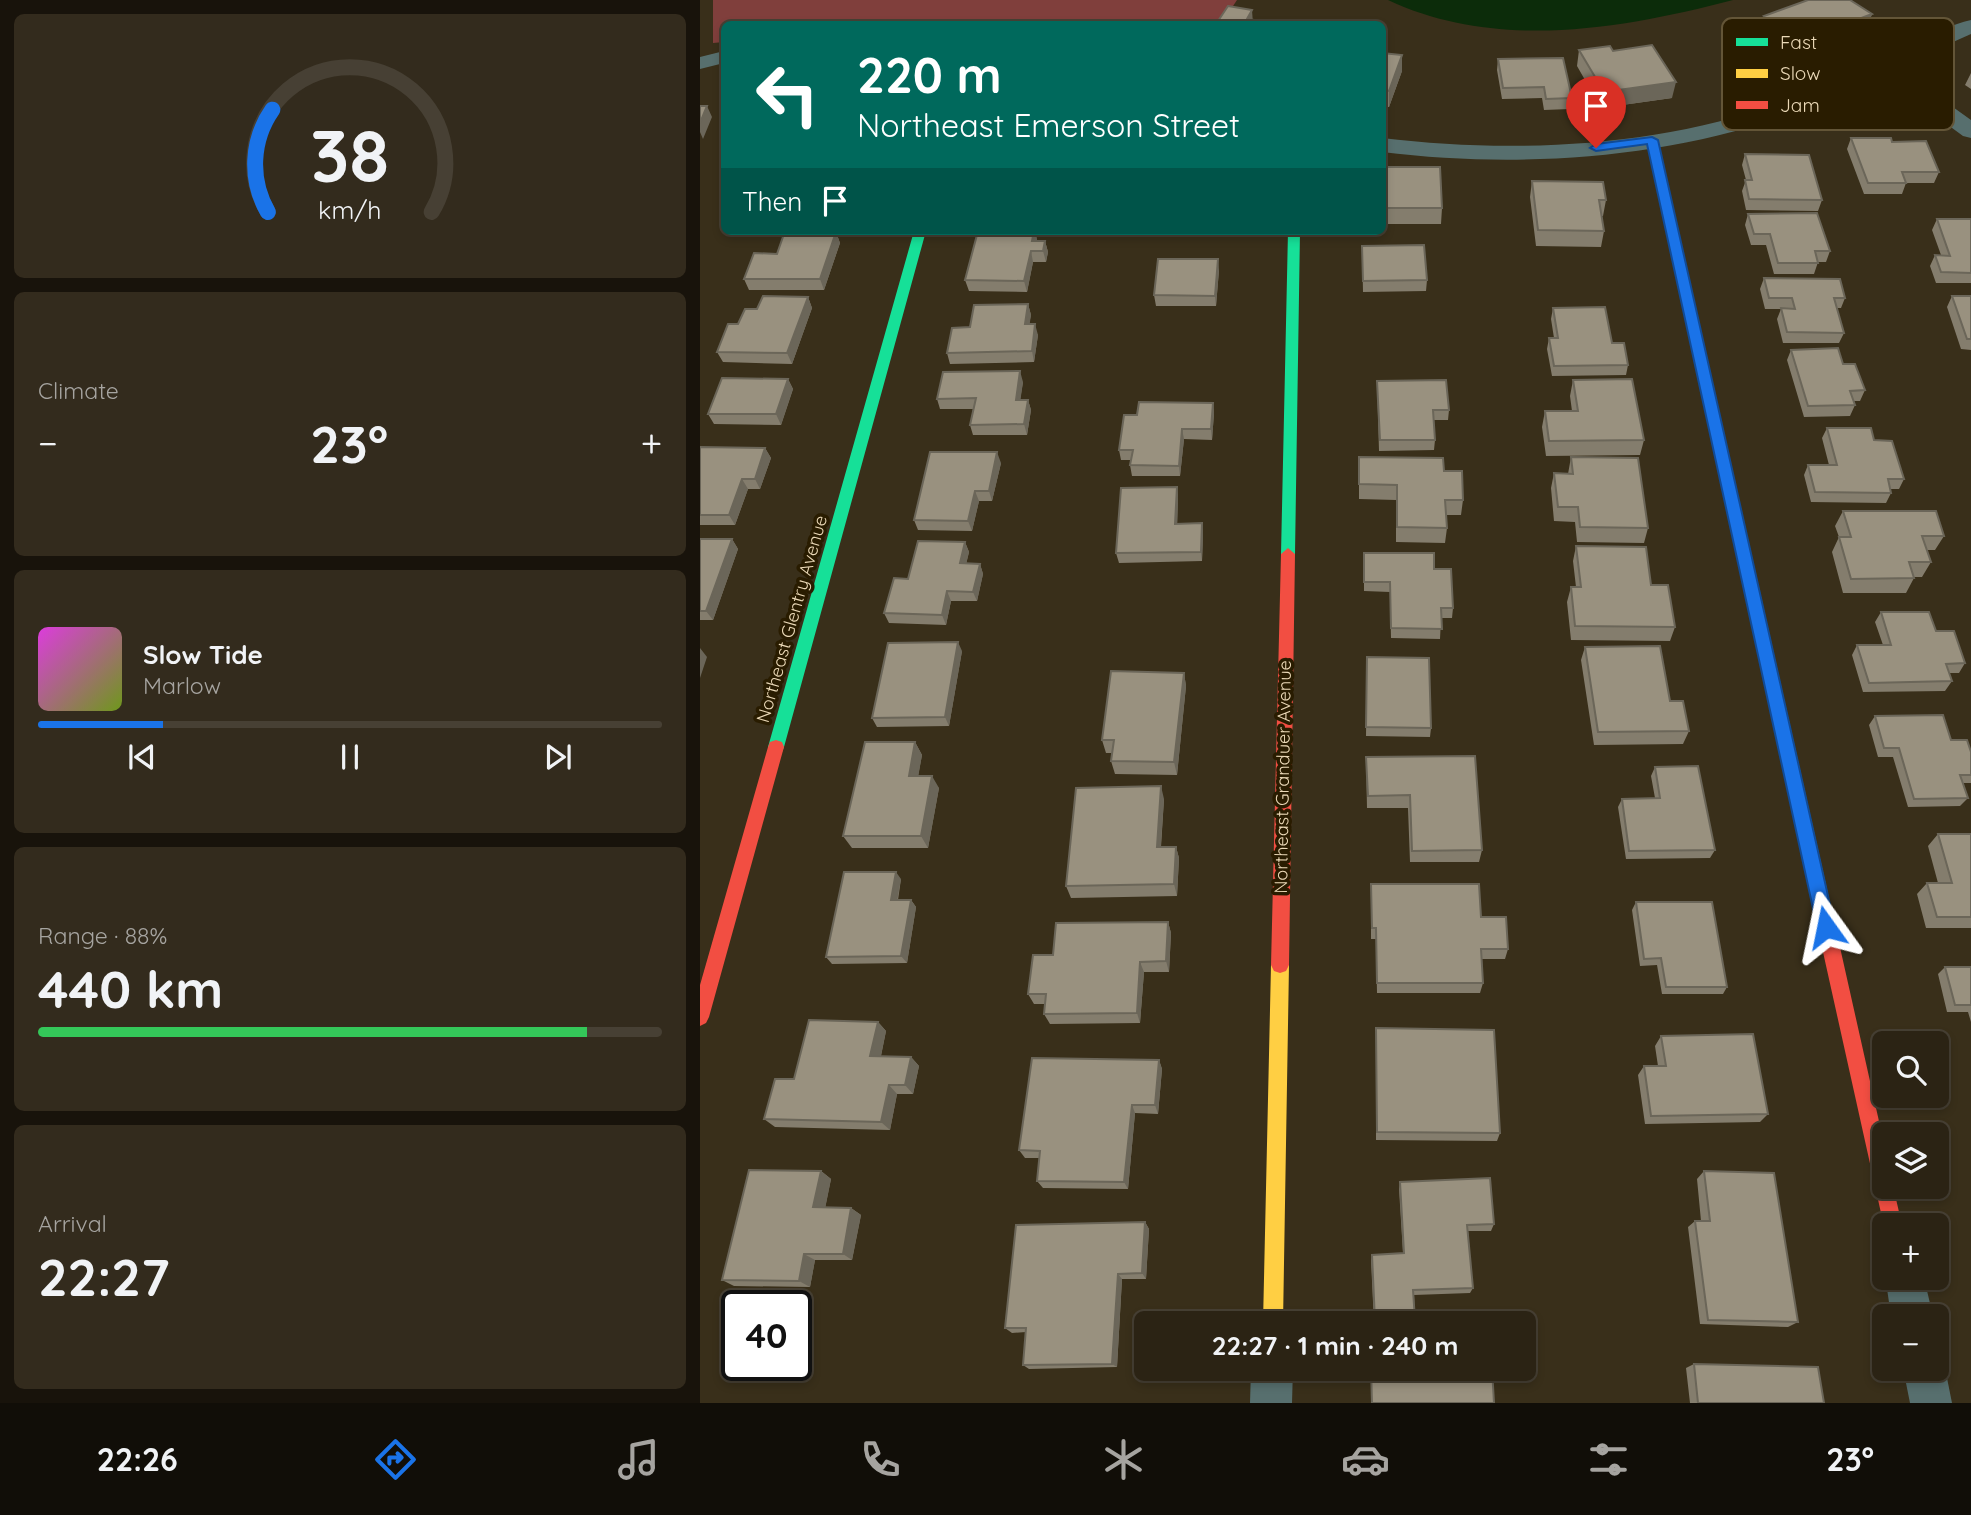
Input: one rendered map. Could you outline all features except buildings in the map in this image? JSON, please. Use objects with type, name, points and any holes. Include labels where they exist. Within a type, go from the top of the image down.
[{"type":"street","points":[[1954,34],[1971,26]]},
{"type":"street","points":[[700,63],[721,58]]},
{"type":"street","points":[[1954,119],[1971,131]]},
{"type":"street","points":[[1386,145],[1510,153],[1572,150],[1652,140],[1722,127]]},
{"type":"street","points":[[1652,140],[1889,1213]]},
{"type":"street","name":"Northeast Glentry Avenue","points":[[700,1017],[919,235]]},
{"type":"street","name":"Northeast Granduer Avenue","points":[[1273,1311],[1294,235]]},
{"type":"street","points":[[1271,1403],[1272,1381]]},
{"type":"street","points":[[1927,1381],[1931,1403]]},
{"type":"shaded area","points":[[713,0],[1237,0],[1223,21],[721,21],[721,42],[713,43]]},
{"type":"shaded area","points":[[1388,0],[1733,0],[1604,26],[1515,30],[1472,26],[1429,16]]},
{"type":"traffic: fast","points":[[776,747],[919,235]]},
{"type":"traffic: fast","points":[[1288,554],[1294,235]]},
{"type":"traffic: fast","points":[[1709,397],[1826,925]]},
{"type":"traffic: slow","points":[[1652,140],[1709,397]]},
{"type":"traffic: slow","points":[[1273,1311],[1280,965]]},
{"type":"traffic: jam","points":[[1280,965],[1288,554]]},
{"type":"traffic: jam","points":[[700,1017],[776,747]]},
{"type":"traffic: jam","points":[[1826,925],[1889,1213]]},
{"type":"route","points":[[1596,148],[1652,140],[1826,927]]}]
